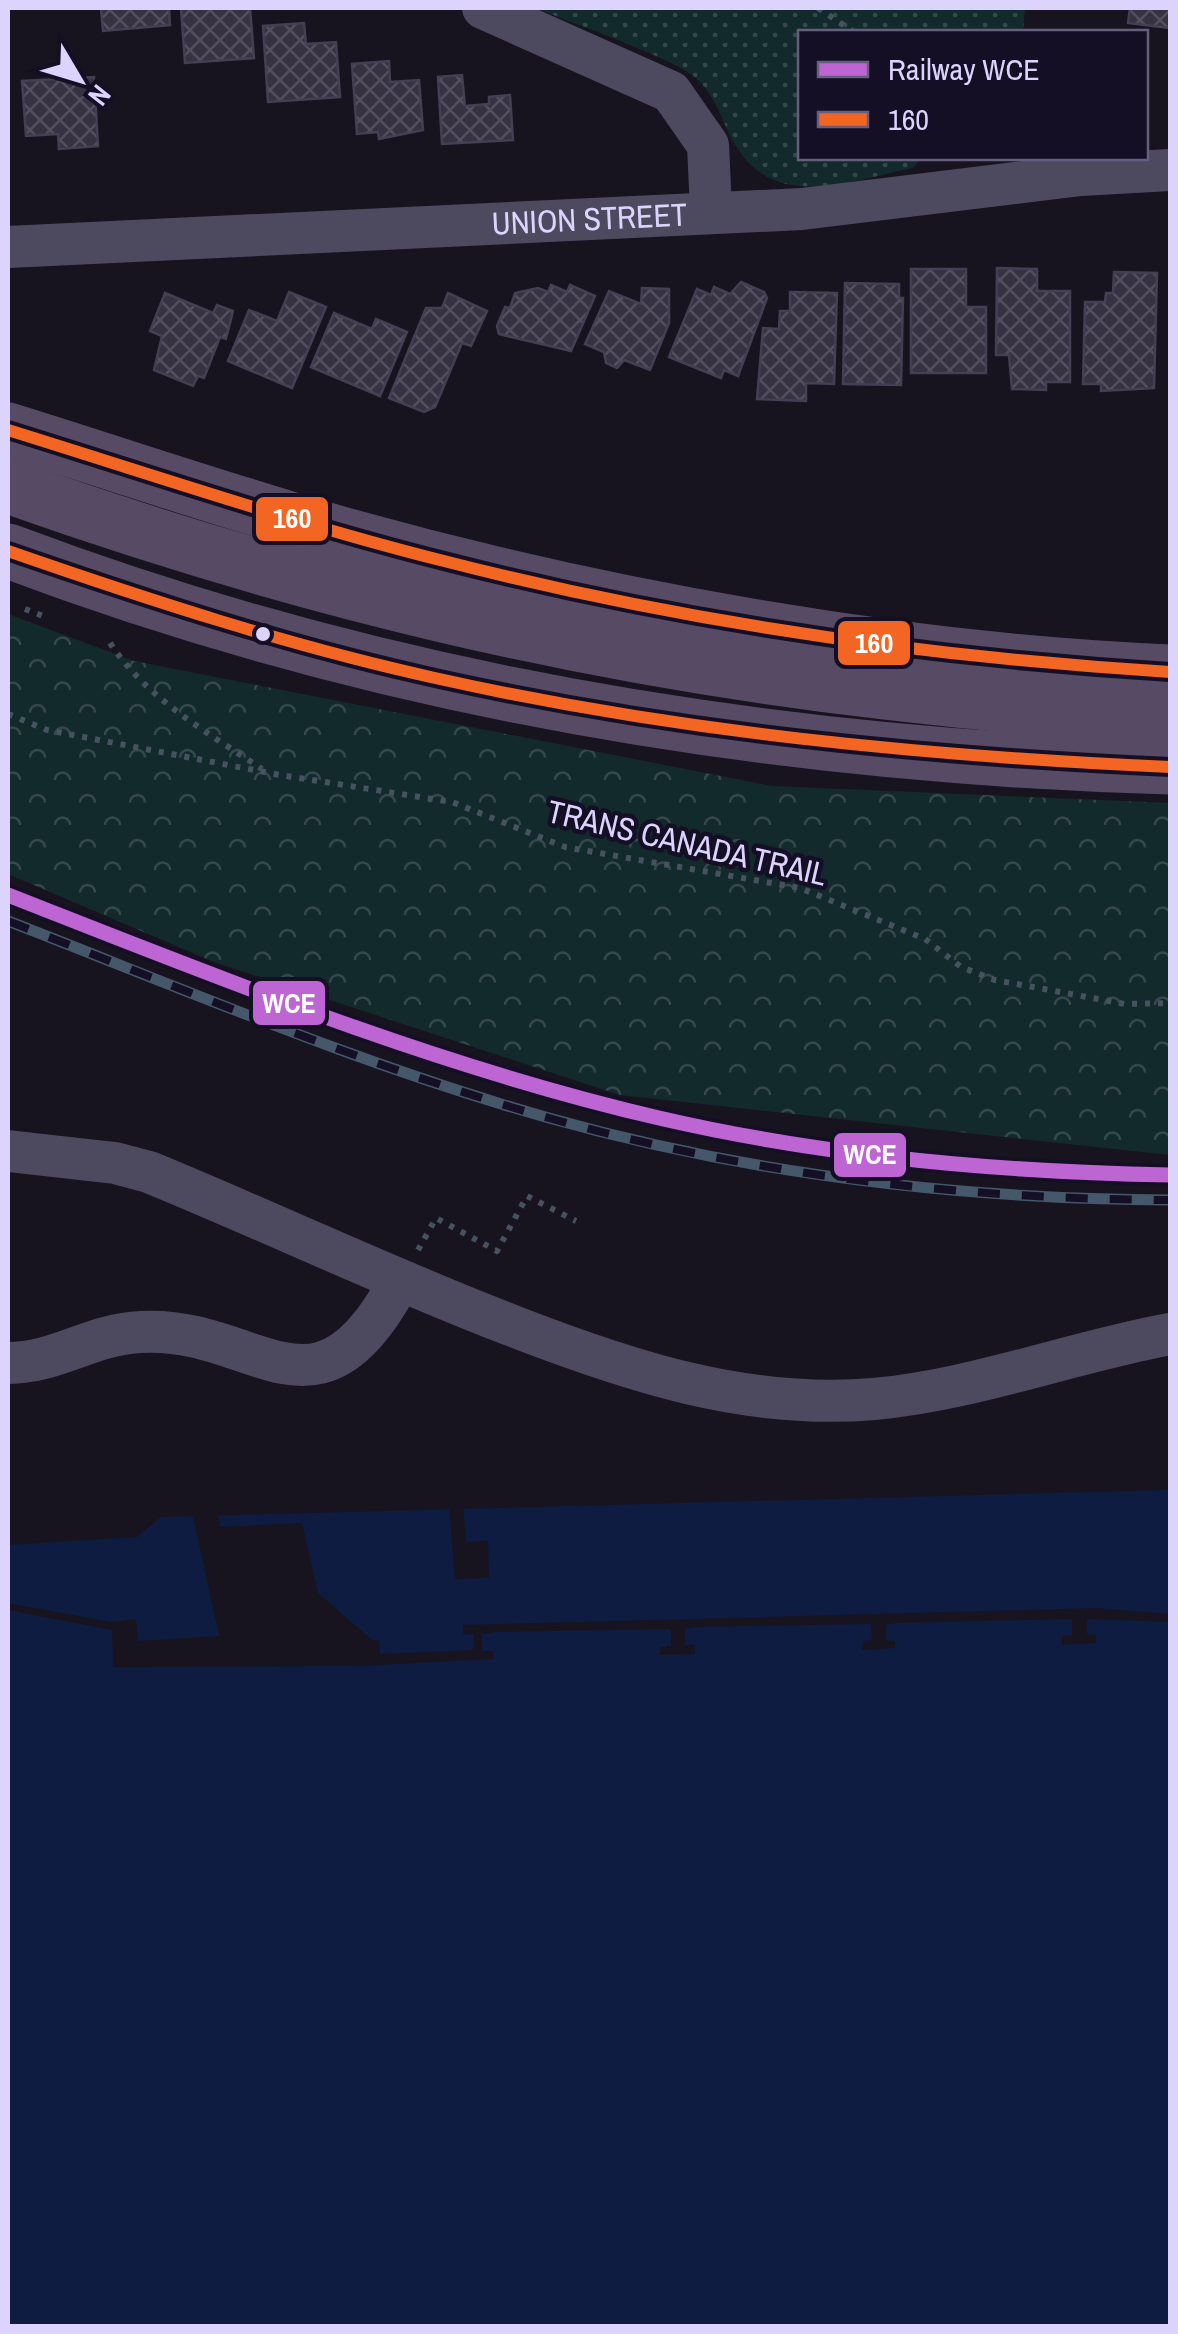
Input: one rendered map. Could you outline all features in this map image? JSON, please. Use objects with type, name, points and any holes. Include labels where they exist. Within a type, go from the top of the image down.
[{"type":"main road","points":[[8,430],[346,536],[512,578],[688,612],[952,653],[1073,668],[1170,672]]},
{"type":"main road","points":[[8,486],[124,527],[331,590],[573,645],[784,680],[1064,712],[1170,714]]},
{"type":"main road","points":[[8,551],[272,636],[556,705],[759,736],[1053,764],[1170,767]]},
{"type":"street","points":[[483,8],[671,92],[708,145],[711,210]]},
{"type":"street","name":"UNION STREET","points":[[8,246],[711,210],[802,209],[1081,175],[1170,170]]},
{"type":"street","points":[[8,1151],[115,1163],[149,1172],[399,1282],[662,1380],[811,1401],[927,1392],[1170,1334]]},
{"type":"street","points":[[8,1364],[40,1363],[103,1335],[145,1331],[184,1335],[277,1364],[312,1365],[338,1355],[365,1335],[399,1282]]},
{"type":"path","points":[[818,8],[851,30]]},
{"type":"path","points":[[110,643],[126,666],[186,719],[265,771]]},
{"type":"path","name":"TRANS CANADA TRAIL","points":[[8,714],[47,730],[452,802],[565,848],[800,888],[925,940],[961,967],[995,980],[1125,1004],[1170,1002]]},
{"type":"path","points":[[436,1218],[496,1251],[527,1196],[576,1221]]},
{"type":"green space","points":[[535,8],[1025,8],[1023,30],[798,30],[798,160],[921,160],[912,168],[842,184],[795,185],[774,180],[755,168],[738,149],[710,95],[696,78],[645,51]]},
{"type":"green space","points":[[8,614],[134,661],[772,786],[1170,803],[1170,1155],[620,1095],[214,962],[8,874]]},
{"type":"water","points":[[1170,1490],[1170,2326],[8,2326],[8,1545],[137,1537],[161,1517]]},
{"type":"pier","points":[[463,1504],[466,1542],[488,1541],[489,1578],[455,1579],[449,1505]]},
{"type":"pier","points":[[217,1511],[221,1527],[302,1523],[318,1593],[371,1639],[379,1641],[380,1654],[473,1650],[474,1635],[463,1634],[463,1625],[1096,1608],[1170,1614],[1170,1622],[1087,1619],[1087,1634],[1096,1635],[1096,1643],[1062,1645],[1062,1636],[1072,1635],[1072,1619],[896,1623],[886,1625],[886,1640],[895,1641],[895,1648],[862,1650],[863,1641],[872,1640],[871,1624],[695,1627],[685,1629],[685,1645],[695,1645],[695,1654],[660,1655],[660,1647],[671,1646],[671,1629],[494,1632],[482,1634],[482,1651],[493,1651],[493,1659],[359,1666],[113,1667],[112,1630],[8,1610],[8,1603],[111,1622],[136,1619],[138,1641],[219,1636],[192,1512]]},
{"type":"building","points":[[101,8],[169,8],[170,25],[103,31]]},
{"type":"building","points":[[181,8],[250,8],[254,58],[185,63]]},
{"type":"building","points":[[1130,8],[1170,8],[1170,28],[1128,23]]},
{"type":"building","points":[[304,23],[306,44],[336,42],[340,97],[268,102],[263,26]]},
{"type":"building","points":[[389,61],[390,82],[419,80],[423,130],[379,139],[378,132],[357,134],[352,64]]},
{"type":"building","points":[[462,75],[465,106],[489,104],[489,97],[510,95],[513,140],[442,144],[438,77]]},
{"type":"building","points":[[94,77],[98,146],[59,149],[58,134],[26,136],[22,81]]},
{"type":"building","points":[[997,268],[1037,269],[1037,291],[1070,291],[1070,382],[1046,382],[1046,390],[1012,389],[1009,355],[996,355]]},
{"type":"building","points":[[911,269],[966,269],[966,307],[986,307],[986,373],[911,373]]},
{"type":"building","points":[[1114,272],[1157,273],[1154,388],[1101,391],[1101,384],[1083,384],[1085,302],[1105,302],[1106,293],[1113,293]]},
{"type":"building","points":[[741,282],[764,292],[767,298],[738,376],[724,370],[721,378],[669,357],[697,289],[711,295],[714,287],[730,294]]},
{"type":"building","points":[[845,283],[899,284],[899,298],[903,298],[901,385],[843,384]]},
{"type":"building","points":[[551,285],[567,292],[570,285],[595,296],[571,351],[499,334],[497,326],[515,293],[538,288],[548,292]]},
{"type":"building","points":[[642,288],[669,289],[669,323],[650,370],[624,360],[617,368],[606,363],[604,352],[585,344],[609,291],[641,304]]},
{"type":"building","points":[[289,292],[326,307],[292,388],[228,361],[249,310],[277,321]]},
{"type":"building","points":[[790,292],[837,293],[834,384],[806,383],[806,401],[757,399],[763,328],[779,329],[780,311],[790,311]]},
{"type":"building","points":[[165,293],[213,313],[217,305],[233,311],[226,339],[220,337],[204,378],[198,376],[193,386],[154,370],[162,336],[150,331]]},
{"type":"building","points":[[448,293],[487,311],[471,346],[462,343],[435,407],[424,412],[389,398],[426,308],[442,308]]},
{"type":"building","points":[[334,313],[372,329],[376,319],[407,332],[380,396],[311,367]]},
{"type":"railway","points":[[8,921],[411,1075],[625,1138],[779,1169],[935,1189],[1170,1200]]},
{"type":"rail line","name":"WCE","points":[[8,895],[411,1047],[659,1118],[786,1143],[913,1160],[1170,1175]]},
{"type":"transit line","name":"160","points":[[8,430],[389,547],[623,602],[895,646],[1170,672]]},
{"type":"transit line","name":"160","points":[[8,551],[273,637],[526,697],[801,739],[985,756],[1170,767]]}]
